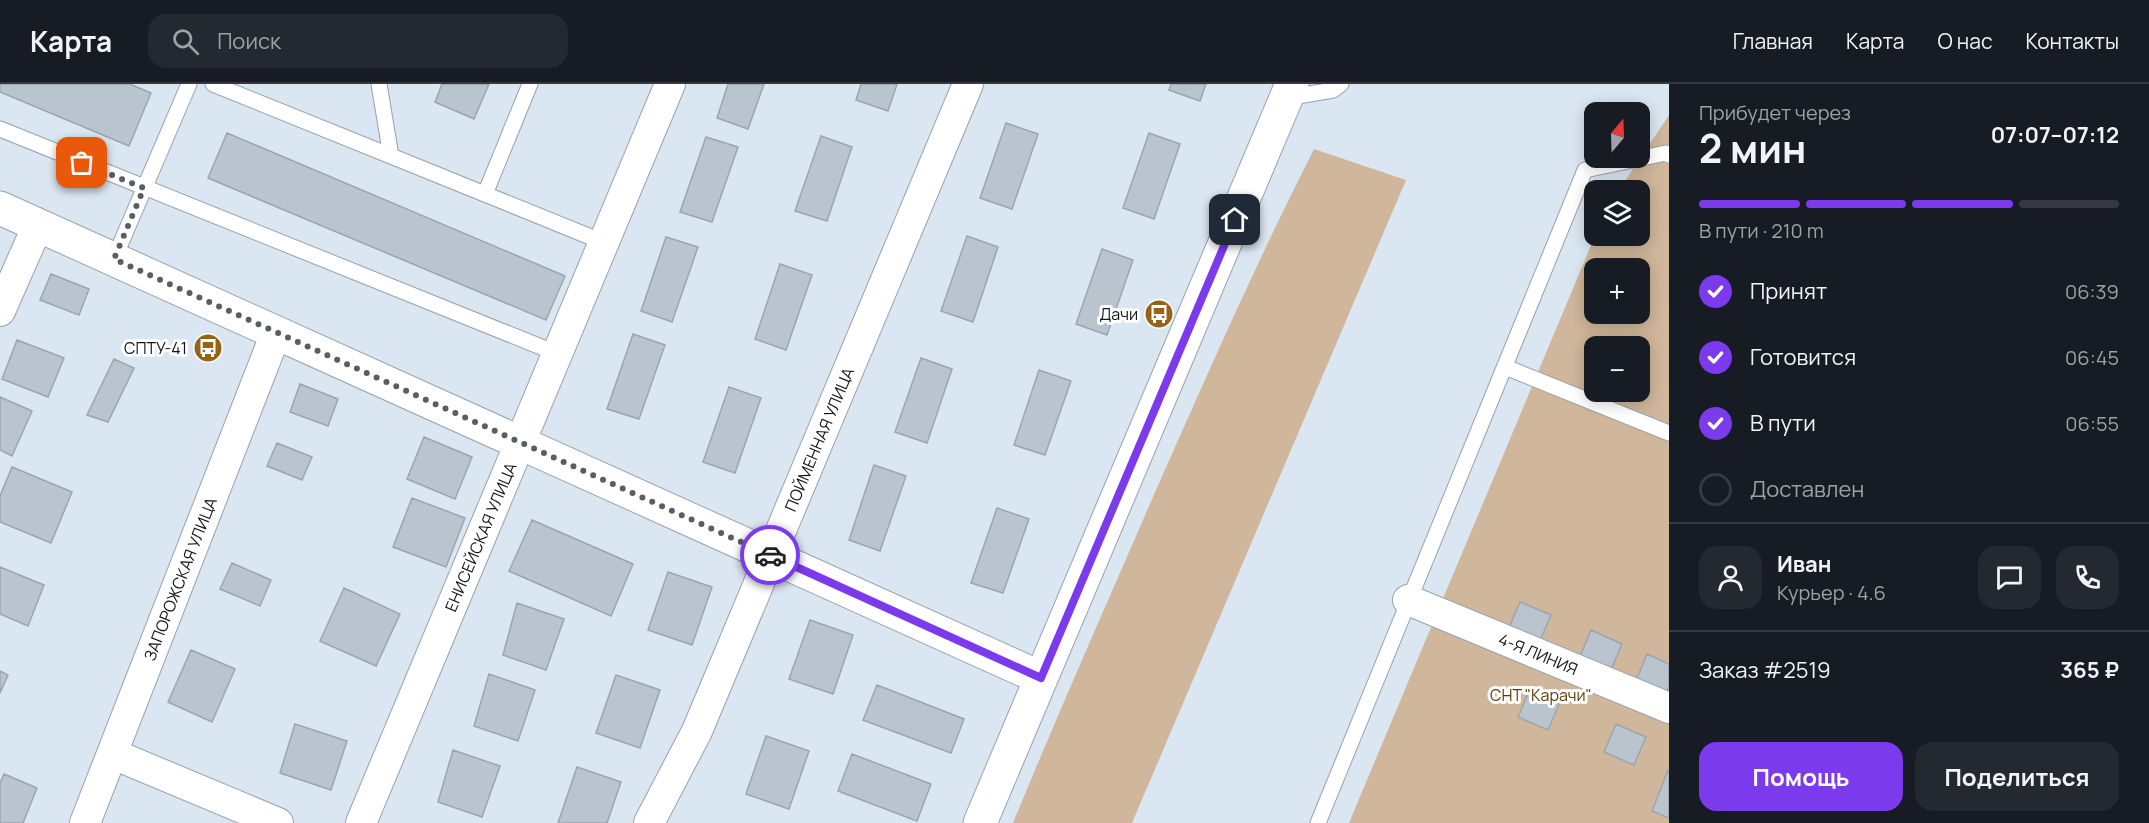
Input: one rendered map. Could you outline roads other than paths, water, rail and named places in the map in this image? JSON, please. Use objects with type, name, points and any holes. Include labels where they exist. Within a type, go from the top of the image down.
[{"type":"street","name":"ЕНИСЕЙСКАЯ УЛИЦА","points":[[361,823],[670,84]]},
{"type":"street","name":"ПОЙМЕННАЯ УЛИЦА","points":[[649,823],[698,731],[968,84]]},
{"type":"street","points":[[980,823],[1289,91]]},
{"type":"street","points":[[0,208],[1041,678]]},
{"type":"street","points":[[0,311],[38,225]]},
{"type":"street","name":"ЗАПОРОЖСКАЯ УЛИЦА","points":[[86,823],[276,333]]},
{"type":"street","name":"4-Я ЛИНИЯ","points":[[1408,600],[1669,708]]},
{"type":"street","points":[[113,754],[278,823]]},
{"type":"lane","points":[[114,259],[189,84]]},
{"type":"lane","points":[[213,84],[603,242]]},
{"type":"lane","points":[[379,84],[391,156]]},
{"type":"lane","points":[[485,194],[530,84]]},
{"type":"lane","points":[[1289,91],[1333,90],[1341,84]]},
{"type":"lane","points":[[0,129],[556,353]]},
{"type":"lane","points":[[1318,823],[1585,170],[1669,154]]},
{"type":"lane","points":[[1505,367],[1669,433]]},
{"type":"place","name":"Дачи","points":[[1159,314]]},
{"type":"place","name":"СПТУ-41","points":[[208,348]]},
{"type":"park label","name":"СНТ \"Карачи\"","points":[[1541,695]]}]
